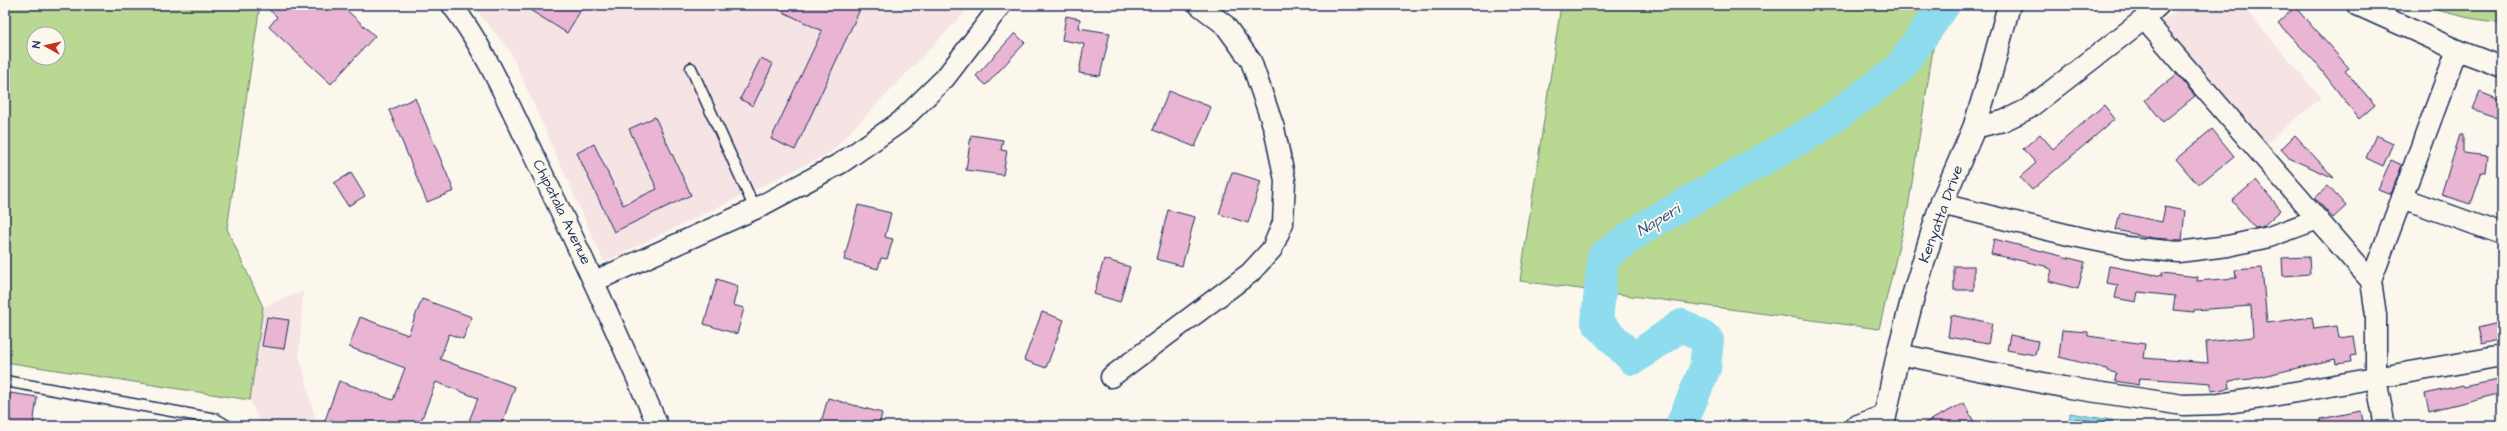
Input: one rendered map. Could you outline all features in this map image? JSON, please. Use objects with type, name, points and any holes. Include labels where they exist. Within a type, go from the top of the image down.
[{"type":"main road","name":"Kenyatta Drive","points":[[1884,420],[1898,354],[1941,204],[1974,128],[1990,80],[2009,5]]},
{"type":"street","name":"Chipatala Avenue","points":[[452,5],[466,24],[488,62],[595,281],[658,426]]},
{"type":"street","points":[[595,281],[754,209],[841,163],[900,122],[945,78],[1000,5]]},
{"type":"street","points":[[1111,377],[1250,273],[1272,249],[1283,223],[1285,180],[1274,128],[1252,62],[1225,25],[1199,5]]},
{"type":"street","points":[[1974,128],[2002,121],[2028,109],[2144,19],[2159,5]]},
{"type":"street","points":[[2357,5],[2457,50],[2502,67]]},
{"type":"street","points":[[2144,19],[2371,281]]},
{"type":"street","points":[[2385,426],[2376,379],[2376,315],[2371,281],[2457,50]]},
{"type":"street","points":[[2402,198],[2502,234]]},
{"type":"street","points":[[1941,204],[2073,236],[2127,247],[2178,252],[2228,246],[2269,237],[2318,218]]},
{"type":"street","points":[[1898,354],[2063,387],[2183,405],[2226,403],[2376,379],[2502,356]]},
{"type":"street","points":[[1855,426],[1884,420]]},
{"type":"lane","points":[[691,68],[754,209]]},
{"type":"lane","points":[[5,381],[216,419],[228,426]]},
{"type":"shaded area","points":[[472,5],[972,5],[830,153],[604,262],[510,51]]},
{"type":"shaded area","points":[[2186,5],[2242,5],[2321,98],[2264,145],[2162,21]]},
{"type":"shaded area","points":[[303,291],[299,354],[317,426],[261,426],[250,400],[263,307]]},
{"type":"green space","points":[[5,5],[260,5],[227,229],[263,307],[250,400],[5,362]]},
{"type":"green space","points":[[1561,5],[1940,5],[1908,208],[1879,329],[1520,281]]},
{"type":"green space","points":[[2416,5],[2502,5],[2502,23],[2469,18]]},
{"type":"water","points":[[2070,413],[2146,426],[2069,426]]},
{"type":"building","points":[[264,5],[341,5],[375,36],[331,84],[269,27],[277,17]]},
{"type":"building","points":[[522,5],[584,5],[567,33]]},
{"type":"building","points":[[769,5],[862,5],[795,150],[771,139],[822,31]]},
{"type":"building","points":[[2295,7],[2349,68],[2345,71],[2375,105],[2359,119],[2315,62],[2278,23]]},
{"type":"building","points":[[1066,16],[1080,19],[1079,28],[1110,33],[1100,76],[1079,73],[1084,44],[1062,40]]},
{"type":"building","points":[[1015,33],[1025,43],[986,85],[976,76]]},
{"type":"building","points":[[761,58],[773,64],[753,106],[740,99]]},
{"type":"building","points":[[2177,74],[2195,96],[2163,122],[2145,100]]},
{"type":"building","points":[[1169,91],[1211,107],[1195,147],[1153,130]]},
{"type":"building","points":[[2480,92],[2502,101],[2502,120],[2473,109]]},
{"type":"building","points":[[415,98],[454,191],[427,202],[389,110]]},
{"type":"building","points":[[2104,105],[2115,119],[2032,190],[2020,177],[2036,163],[2023,149],[2040,134],[2053,149]]},
{"type":"building","points":[[655,117],[691,195],[614,232],[577,153],[594,144],[623,205],[657,189],[629,129]]},
{"type":"building","points":[[2212,129],[2234,156],[2198,185],[2176,159]]},
{"type":"building","points":[[971,135],[1003,140],[1001,150],[1007,151],[1003,175],[966,170]]},
{"type":"building","points":[[2295,135],[2334,178],[2289,158],[2281,149]]},
{"type":"building","points":[[2376,135],[2393,143],[2383,166],[2366,158]]},
{"type":"building","points":[[2460,135],[2463,135],[2463,153],[2488,156],[2486,172],[2482,172],[2471,204],[2441,195]]},
{"type":"building","points":[[2391,160],[2402,165],[2391,194],[2378,189]]},
{"type":"building","points":[[1232,172],[1261,181],[1248,223],[1219,214]]},
{"type":"building","points":[[351,173],[365,196],[348,206],[334,183]]},
{"type":"building","points":[[2256,180],[2281,210],[2262,227],[2255,228],[2232,201]]},
{"type":"building","points":[[2328,186],[2346,206],[2333,218],[2315,198]]},
{"type":"building","points":[[858,205],[891,213],[885,237],[893,239],[887,259],[881,258],[878,269],[844,260]]},
{"type":"building","points":[[2165,207],[2185,211],[2182,240],[2153,238],[2116,230],[2120,213],[2162,222]]},
{"type":"building","points":[[1168,210],[1195,217],[1182,266],[1156,259]]},
{"type":"building","points":[[1994,239],[2085,262],[2078,289],[2049,281],[2052,270],[2045,266],[1991,254]]},
{"type":"building","points":[[2309,257],[2310,274],[2283,276],[2282,258]]},
{"type":"building","points":[[1104,259],[1130,267],[1120,302],[1094,294]]},
{"type":"building","points":[[1954,266],[1974,266],[1974,290],[1954,290]]},
{"type":"building","points":[[2109,266],[2162,276],[2162,273],[2198,277],[2197,281],[2236,278],[2235,270],[2262,268],[2267,323],[2312,317],[2314,329],[2337,326],[2339,338],[2353,336],[2356,355],[2350,356],[2351,362],[2336,364],[2335,359],[2251,379],[2229,381],[2230,388],[2211,391],[2211,383],[2140,378],[2139,385],[2115,381],[2116,373],[2107,371],[2107,369],[2059,357],[2062,330],[2088,332],[2088,336],[2145,344],[2143,358],[2208,363],[2206,342],[2253,337],[2251,306],[2194,310],[2194,312],[2173,310],[2175,296],[2138,292],[2136,302],[2115,298],[2118,285],[2106,283]]},
{"type":"building","points":[[717,279],[738,286],[733,305],[744,308],[737,334],[704,324]]},
{"type":"building","points":[[422,299],[472,317],[463,339],[449,334],[440,359],[515,387],[501,426],[467,426],[478,398],[436,382],[419,426],[323,426],[339,381],[393,400],[405,368],[349,347],[360,317],[408,335]]},
{"type":"building","points":[[1042,312],[1064,320],[1046,368],[1024,360]]},
{"type":"building","points":[[1951,315],[1992,323],[1988,344],[1948,337]]},
{"type":"building","points":[[267,317],[289,320],[284,349],[262,346]]},
{"type":"building","points":[[2502,322],[2502,339],[2482,344],[2478,328]]},
{"type":"building","points":[[2010,335],[2038,341],[2035,355],[2007,350]]},
{"type":"building","points":[[2502,379],[2502,393],[2429,411],[2425,394],[2463,385],[2464,387]]},
{"type":"building","points":[[10,393],[37,397],[33,426],[5,426]]},
{"type":"building","points":[[828,398],[882,413],[879,426],[820,426]]},
{"type":"building","points":[[1964,403],[1976,426],[1919,426]]},
{"type":"building","points":[[2361,411],[2364,426],[2320,426],[2320,419]]},
{"type":"waterway","name":"Naperi","points":[[1681,426],[1705,368],[1708,340],[1682,325],[1633,359],[1597,322],[1603,257],[1646,226],[1822,126],[1899,69],[1944,5]]}]
